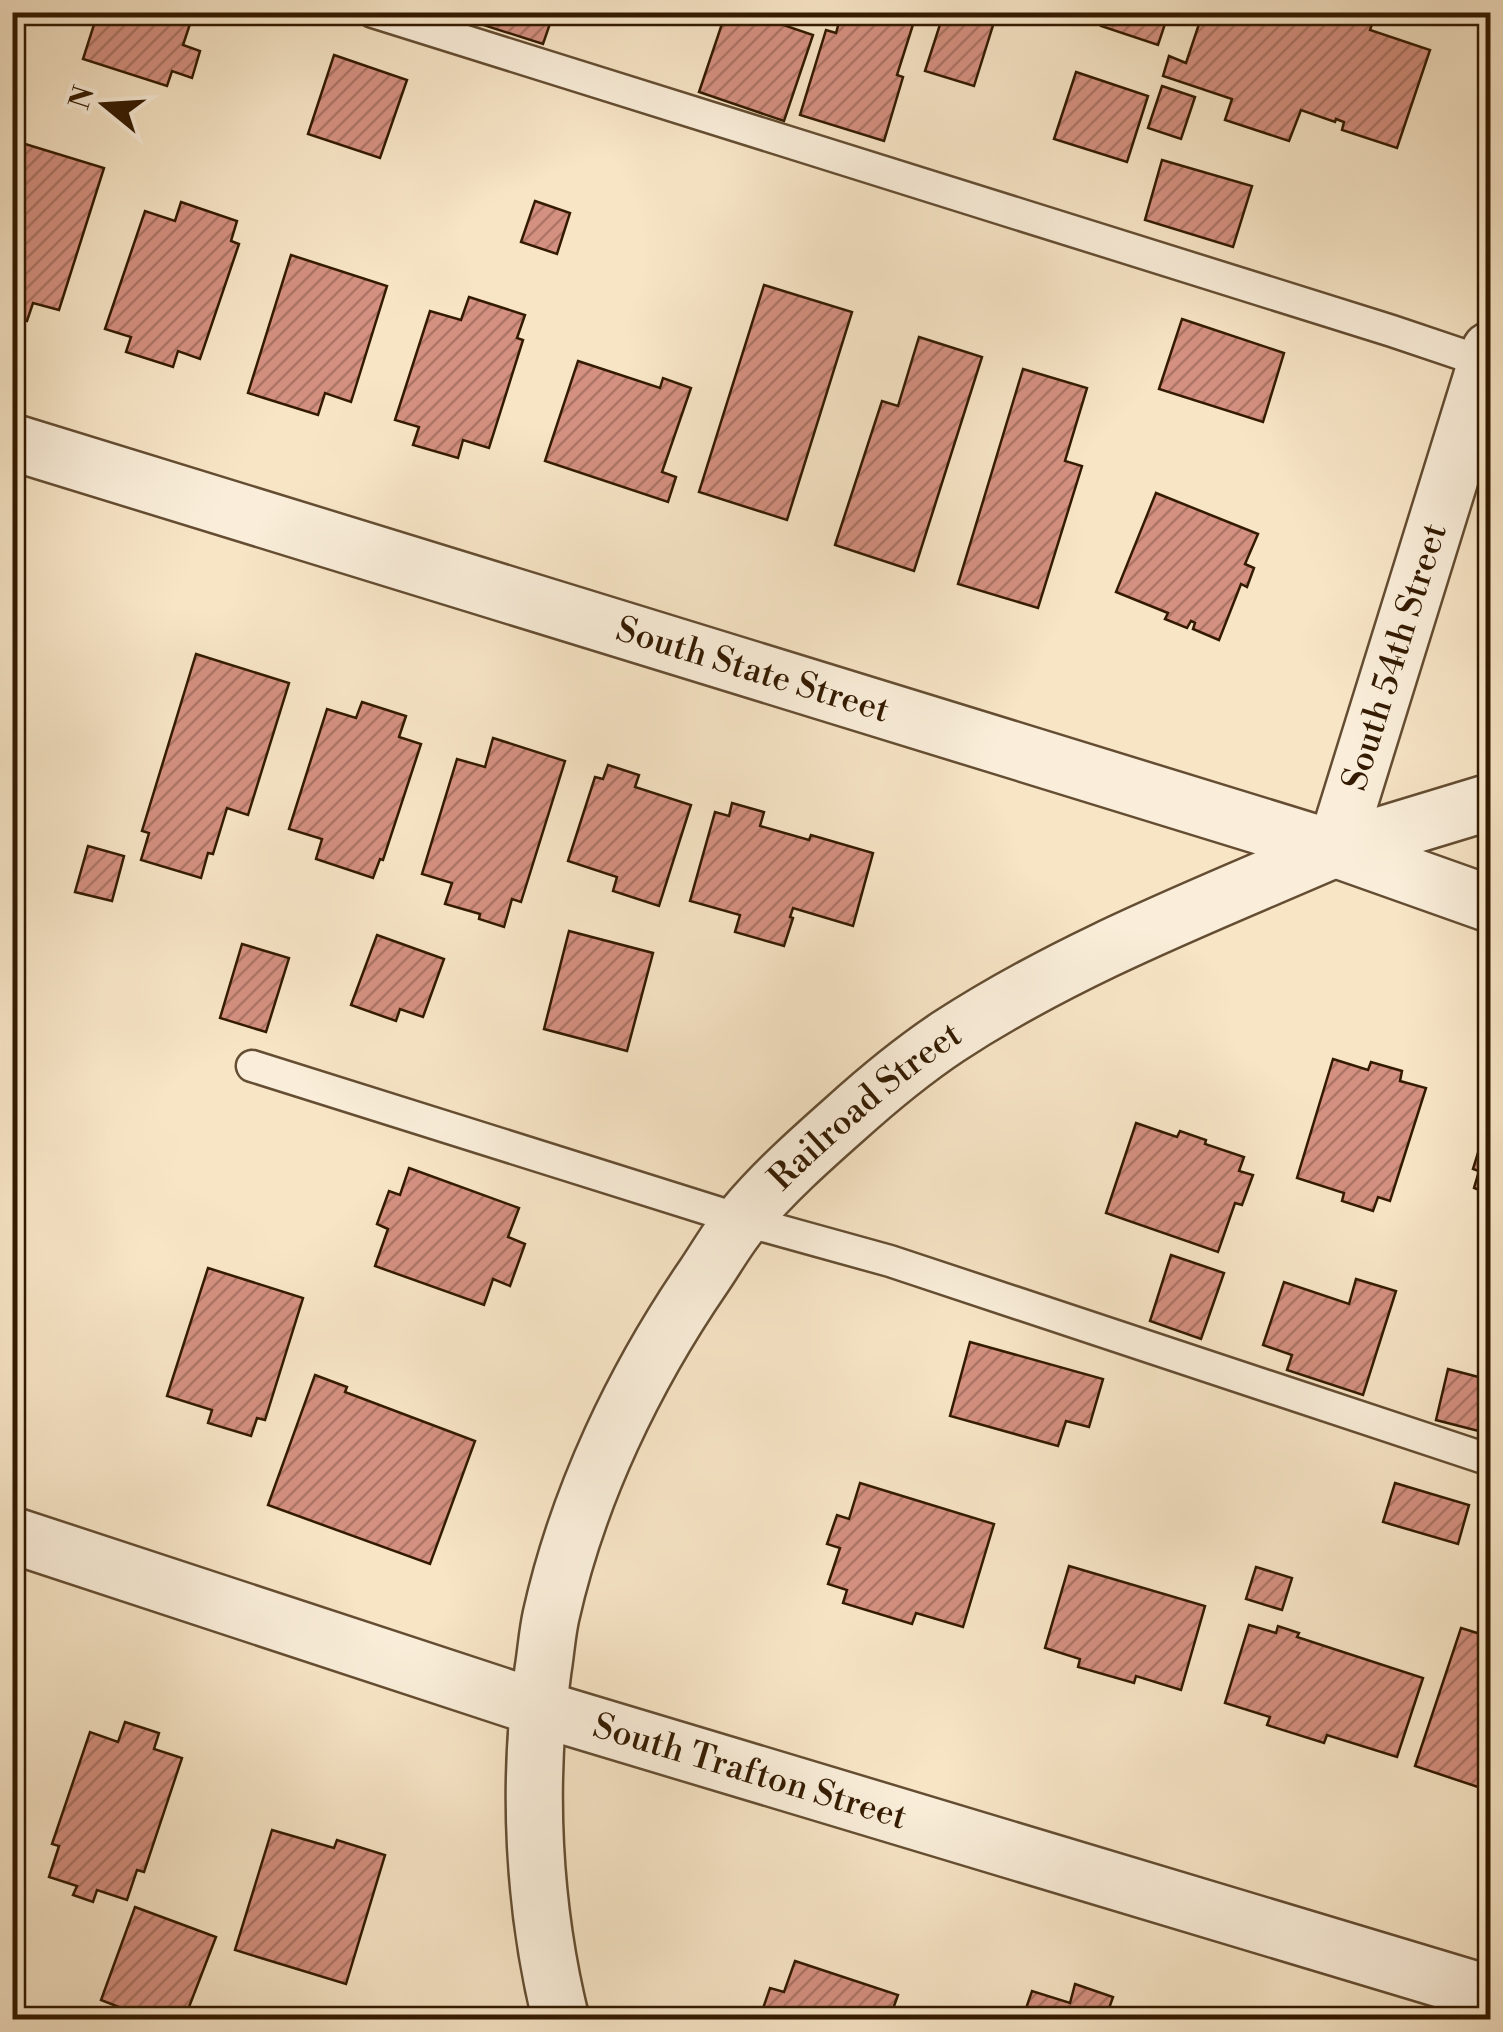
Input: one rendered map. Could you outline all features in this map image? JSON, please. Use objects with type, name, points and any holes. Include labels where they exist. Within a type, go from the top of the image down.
[{"type":"street","name":"South 54th Street","points":[[1335,849],[1489,356]]},
{"type":"street","name":"South State Street","points":[[12,442],[1335,849],[1490,904]]},
{"type":"street","name":"Railroad Street","points":[[561,2020],[550,1974],[537,1860],[534,1783],[538,1708],[550,1617],[602,1460],[637,1387],[677,1315],[742,1220],[822,1139],[878,1090],[946,1038],[1022,991],[1335,849],[1490,802]]},
{"type":"street","name":"South Trafton Street","points":[[12,1535],[538,1708],[1490,1994]]},
{"type":"lane","points":[[372,12],[1392,331],[1489,356]]},
{"type":"lane","points":[[252,1066],[742,1220],[890,1261],[1490,1460]]},
{"type":"building","points":[[98,12],[194,12],[183,45],[200,51],[192,78],[172,71],[167,86],[83,59]]},
{"type":"building","points":[[443,12],[554,12],[543,44]]},
{"type":"building","points":[[726,12],[745,12],[813,35],[784,121],[699,92]]},
{"type":"building","points":[[842,12],[917,12],[897,75],[903,77],[884,141],[800,115],[826,30],[836,33]]},
{"type":"building","points":[[944,12],[975,12],[995,19],[974,86],[925,71]]},
{"type":"building","points":[[1105,12],[1169,12],[1158,45],[1101,26]]},
{"type":"building","points":[[1203,12],[1376,12],[1370,30],[1430,50],[1397,148],[1342,130],[1344,122],[1301,110],[1289,141],[1225,120],[1232,99],[1163,76],[1169,56],[1186,63]]},
{"type":"building","points":[[334,55],[407,80],[380,158],[308,134]]},
{"type":"building","points":[[1076,72],[1148,96],[1127,162],[1054,139]]},
{"type":"building","points":[[1162,86],[1195,97],[1181,139],[1148,128]]},
{"type":"building","points":[[12,140],[104,168],[59,310],[33,303],[27,321],[12,316]]},
{"type":"building","points":[[1162,160],[1252,186],[1233,247],[1145,220]]},
{"type":"building","points":[[535,201],[570,213],[557,254],[521,242]]},
{"type":"building","points":[[181,202],[237,221],[231,241],[239,244],[200,359],[178,351],[173,367],[126,352],[131,337],[105,329],[145,211],[175,221]]},
{"type":"building","points":[[291,255],[387,286],[351,402],[325,393],[318,415],[248,393]]},
{"type":"building","points":[[764,285],[852,312],[787,520],[699,492]]},
{"type":"building","points":[[469,297],[525,315],[517,338],[523,340],[489,448],[463,440],[458,458],[413,445],[419,427],[395,420],[430,311],[461,320]]},
{"type":"building","points":[[1182,319],[1284,353],[1263,422],[1159,389]]},
{"type":"building","points":[[919,337],[982,357],[914,571],[835,545],[882,401],[898,406]]},
{"type":"building","points":[[578,361],[660,388],[663,378],[691,388],[662,472],[676,477],[668,502],[545,461]]},
{"type":"building","points":[[1023,369],[1087,388],[1065,461],[1082,466],[1038,608],[958,584]]},
{"type":"building","points":[[1156,493],[1258,534],[1245,564],[1254,568],[1247,587],[1241,584],[1219,640],[1193,629],[1195,623],[1191,621],[1187,628],[1165,619],[1168,613],[1116,592]]},
{"type":"building","points":[[196,654],[289,683],[248,815],[227,808],[201,878],[141,860],[149,833],[142,831]]},
{"type":"building","points":[[362,702],[406,716],[399,737],[421,744],[383,860],[380,859],[373,878],[316,859],[322,839],[289,829],[327,709],[356,718]]},
{"type":"building","points":[[493,738],[565,761],[521,902],[512,899],[504,927],[479,919],[480,914],[445,904],[452,883],[422,874],[457,759],[485,767]]},
{"type":"building","points":[[608,765],[639,775],[635,787],[691,805],[659,906],[613,891],[617,877],[568,861],[595,777],[603,779]]},
{"type":"building","points":[[732,803],[764,812],[760,826],[809,840],[811,835],[873,853],[853,926],[793,908],[784,946],[735,932],[740,915],[690,901],[715,812],[729,816]]},
{"type":"building","points":[[88,846],[124,856],[112,901],[75,892]]},
{"type":"building","points":[[569,931],[653,953],[627,1051],[544,1029]]},
{"type":"building","points":[[377,935],[444,959],[423,1017],[400,1009],[396,1021],[351,1005]]},
{"type":"building","points":[[242,944],[289,958],[266,1032],[220,1018]]},
{"type":"building","points":[[1333,1059],[1368,1070],[1371,1062],[1402,1071],[1400,1081],[1426,1088],[1390,1201],[1378,1197],[1373,1211],[1342,1201],[1344,1193],[1297,1178]]},
{"type":"building","points":[[1490,1114],[1490,1194],[1474,1188],[1479,1171],[1473,1169]]},
{"type":"building","points":[[1136,1123],[1177,1137],[1180,1131],[1244,1157],[1239,1171],[1253,1175],[1242,1205],[1235,1203],[1218,1252],[1106,1213]]},
{"type":"building","points":[[409,1168],[519,1208],[508,1237],[525,1244],[510,1286],[493,1279],[484,1305],[375,1266],[388,1229],[377,1224],[389,1191],[400,1195]]},
{"type":"building","points":[[1171,1255],[1224,1273],[1201,1339],[1150,1321]]},
{"type":"building","points":[[208,1268],[303,1298],[265,1420],[257,1418],[251,1436],[208,1423],[212,1410],[167,1396]]},
{"type":"building","points":[[1356,1279],[1396,1291],[1363,1395],[1287,1370],[1292,1355],[1263,1345],[1284,1282],[1349,1304]]},
{"type":"building","points":[[970,1342],[1103,1379],[1089,1427],[1066,1421],[1058,1446],[950,1416]]},
{"type":"building","points":[[1448,1369],[1490,1380],[1490,1434],[1436,1420]]},
{"type":"building","points":[[315,1375],[347,1387],[345,1392],[475,1441],[430,1564],[268,1505]]},
{"type":"building","points":[[860,1483],[994,1524],[963,1627],[916,1613],[912,1624],[843,1603],[847,1590],[828,1584],[840,1548],[827,1544],[837,1515],[849,1519]]},
{"type":"building","points":[[1395,1483],[1469,1505],[1458,1544],[1383,1522]]},
{"type":"building","points":[[1069,1566],[1205,1606],[1181,1690],[1136,1676],[1134,1683],[1078,1667],[1080,1659],[1045,1648]]},
{"type":"building","points":[[1256,1567],[1292,1578],[1282,1610],[1246,1599]]},
{"type":"building","points":[[1249,1625],[1276,1633],[1278,1626],[1299,1633],[1297,1637],[1423,1678],[1397,1757],[1327,1735],[1324,1743],[1267,1725],[1270,1717],[1225,1703]]},
{"type":"building","points":[[1461,1628],[1490,1637],[1490,1791],[1415,1766]]},
{"type":"building","points":[[125,1722],[159,1733],[154,1749],[182,1758],[144,1872],[137,1870],[127,1900],[97,1890],[93,1902],[73,1895],[77,1886],[49,1877],[59,1846],[52,1844],[90,1732],[118,1742]]},
{"type":"building","points":[[272,1830],[334,1848],[337,1840],[385,1855],[346,1984],[235,1950]]},
{"type":"building","points":[[135,1907],[216,1937],[184,2020],[152,2020],[101,2000]]},
{"type":"building","points":[[795,1961],[898,1995],[889,2020],[759,2020],[770,1988],[784,1992]]},
{"type":"building","points":[[1075,1984],[1113,1997],[1106,2017],[1114,2020],[1022,2020],[1032,1991],[1070,2003]]}]
